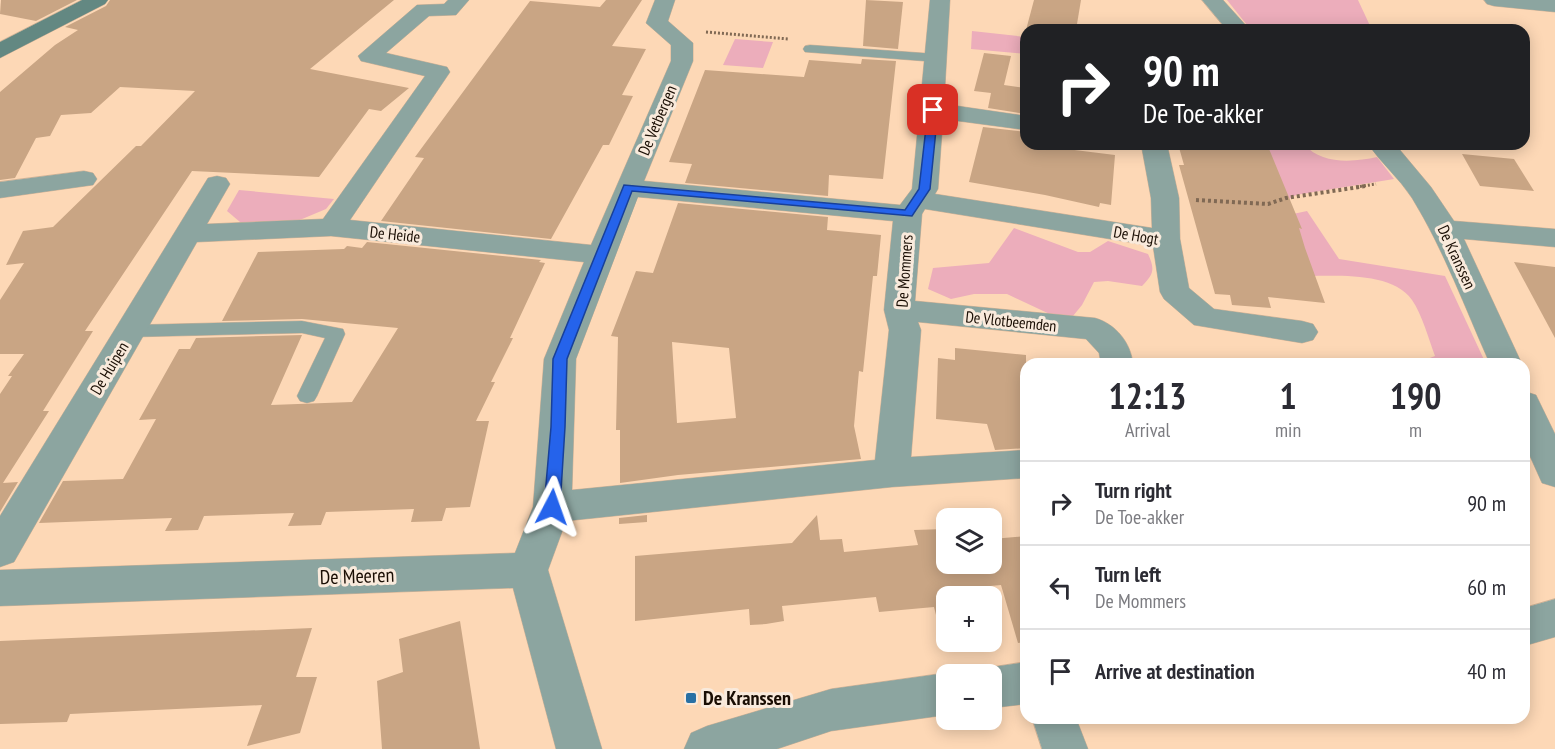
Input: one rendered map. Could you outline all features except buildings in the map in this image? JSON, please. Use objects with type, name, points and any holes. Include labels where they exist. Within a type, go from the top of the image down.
[{"type":"main road","points":[[0,51],[98,0]]},
{"type":"street","points":[[331,227],[439,72],[369,56],[424,9],[448,11],[459,0]]},
{"type":"street","name":"De Mommers","points":[[892,473],[905,330],[899,310],[913,207],[925,189],[940,0]]},
{"type":"street","points":[[1212,0],[1234,24]]},
{"type":"street","points":[[1494,0],[1555,6]]},
{"type":"street","name":"De Vetbergen","points":[[528,570],[552,507],[560,359],[628,188],[682,61],[682,43],[664,18]]},
{"type":"street","points":[[933,110],[1020,122]]},
{"type":"street","points":[[1155,150],[1165,198],[1166,239]]},
{"type":"street","name":"De Kranssen","points":[[1398,156],[1445,229],[1503,358]]},
{"type":"street","points":[[0,190],[84,179]]},
{"type":"street","name":"De Huipen","points":[[0,550],[217,184]]},
{"type":"street","name":"De Hogt","points":[[628,188],[913,207],[1166,239],[1175,292],[1205,318],[1302,332]]},
{"type":"street","name":"De Heide","points":[[188,234],[331,227],[602,255]]},
{"type":"street","points":[[1445,229],[1555,238]]},
{"type":"street","name":"De Vlotbeemden","points":[[899,310],[1095,329],[1116,357]]},
{"type":"street","points":[[1530,417],[1555,473]]},
{"type":"street","points":[[552,507],[892,473],[1020,464]]},
{"type":"street","points":[[528,570],[579,749]]},
{"type":"street","name":"De Meeren","points":[[0,588],[528,570]]},
{"type":"street","points":[[1530,625],[1555,618]]},
{"type":"street","points":[[1002,687],[1020,684]]},
{"type":"street","points":[[707,749],[831,710],[936,695]]},
{"type":"street","points":[[1056,724],[1065,749]]},
{"type":"lane","points":[[810,49],[936,58]]},
{"type":"lane","points":[[130,331],[302,327],[336,334],[307,396]]},
{"type":"path","points":[[664,18],[708,32],[812,41],[810,49]]},
{"type":"path","points":[[1165,198],[1268,204],[1398,156]]},
{"type":"shaded area","points":[[1227,0],[1358,0],[1369,24],[1246,24]]},
{"type":"shaded area","points":[[972,31],[1020,36],[1020,53],[971,49]]},
{"type":"shaded area","points":[[735,39],[773,42],[763,68],[723,65]]},
{"type":"shaded area","points":[[1265,150],[1310,150],[1329,159],[1348,161],[1377,157],[1394,179],[1296,195],[1282,203]]},
{"type":"shaded area","points":[[239,190],[334,199],[326,209],[295,222],[240,222],[227,211]]},
{"type":"shaded area","points":[[1307,211],[1339,259],[1445,276],[1483,358],[1430,358],[1435,356],[1419,312],[1412,300],[1392,284],[1364,278],[1307,276],[1293,214]]},
{"type":"shaded area","points":[[1014,228],[1078,252],[1090,252],[1108,241],[1148,254],[1152,264],[1151,275],[1142,286],[1108,281],[1094,282],[1082,305],[1073,316],[1056,317],[1007,294],[974,294],[951,299],[928,289],[933,268],[989,263]]},
{"type":"place","name":"De Kranssen","points":[[691,698]]},
{"type":"route","points":[[552,507],[560,359],[628,188],[908,214],[925,189],[933,110]]}]
